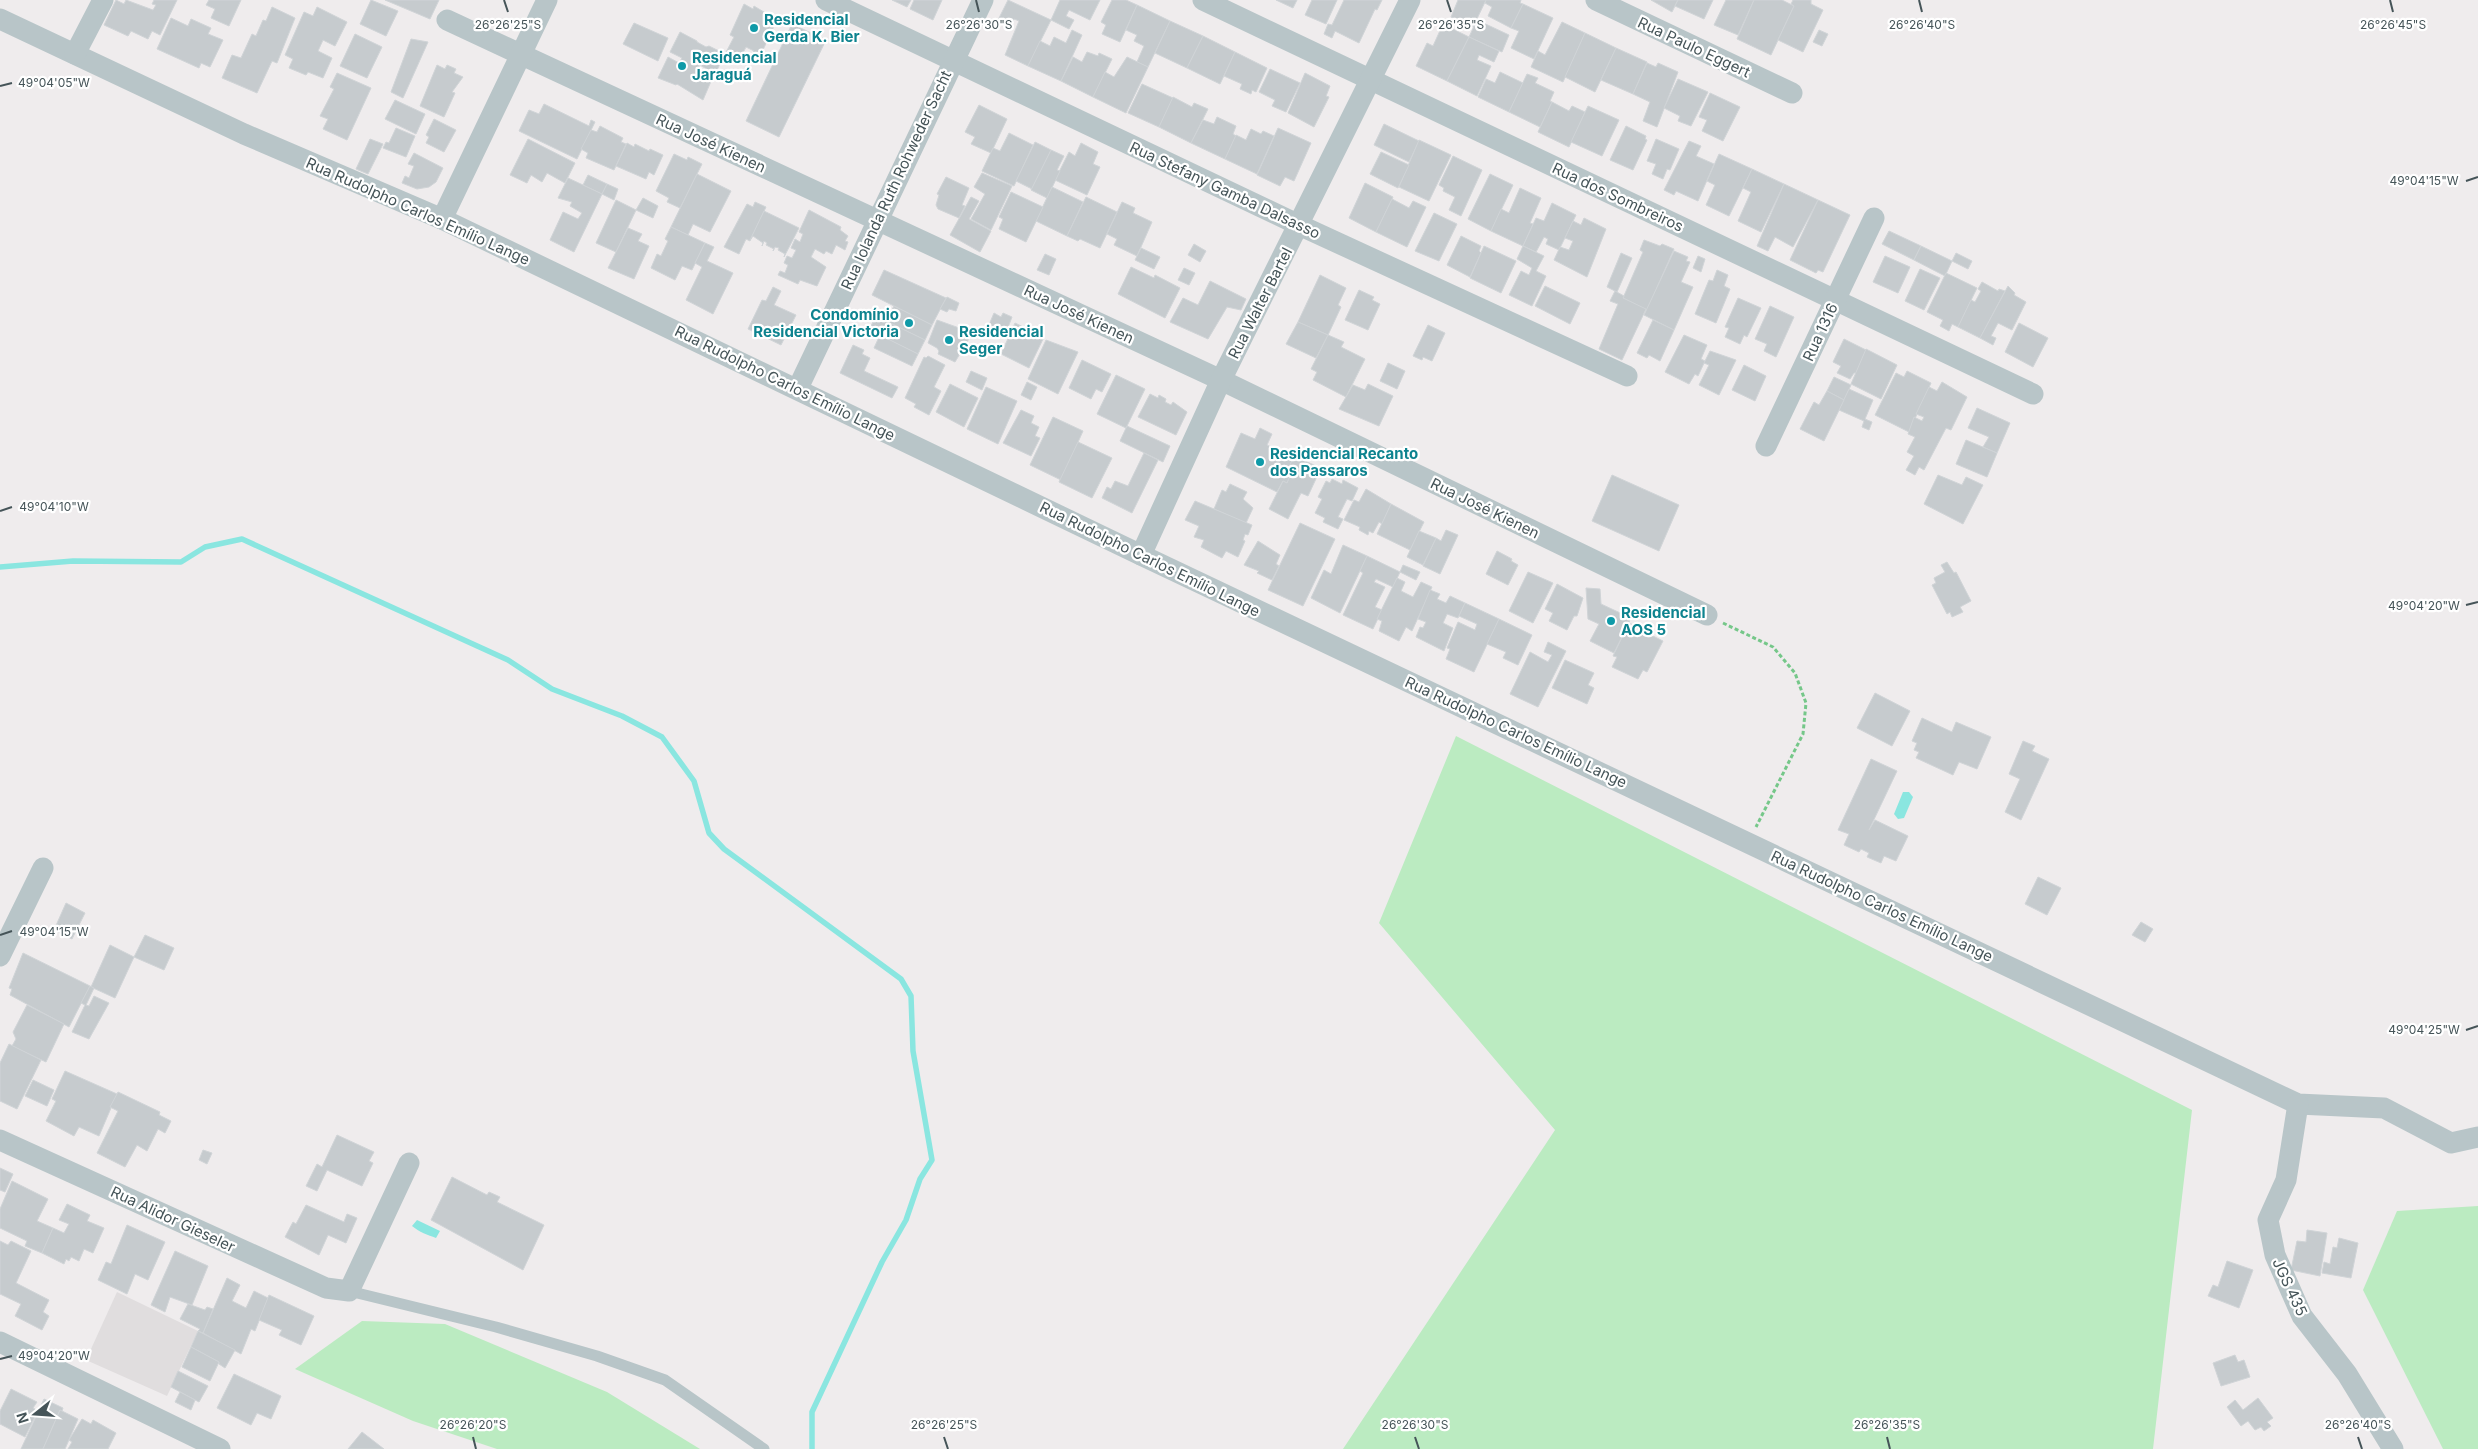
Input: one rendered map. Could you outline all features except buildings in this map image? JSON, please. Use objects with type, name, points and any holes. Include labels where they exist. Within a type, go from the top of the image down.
[{"type":"street","points":[[75,54],[103,0]]},
{"type":"street","points":[[442,219],[519,55],[548,0]]},
{"type":"street","name":"Rua Stefany Gamba Dalsasso","points":[[826,0],[1299,225],[1627,376]]},
{"type":"street","name":"Rua Iolanda Ruth Rohweder Sacht","points":[[798,388],[983,0]]},
{"type":"street","name":"Rua dos Sombreiros","points":[[1203,0],[2033,394]]},
{"type":"street","name":"Rua Walter Bartel","points":[[1141,555],[1221,380],[1372,80],[1410,0]]},
{"type":"street","name":"Rua Paulo Eggert","points":[[1596,0],[1792,93]]},
{"type":"street","name":"Rua Rudolpho Carlos Emílio Lange","points":[[0,19],[244,134],[442,219],[798,388],[1141,555],[2298,1104]]},
{"type":"street","name":"Rua José Kienen","points":[[447,20],[1221,380],[1707,615]]},
{"type":"street","name":"Rua 1316","points":[[1766,446],[1874,218]]},
{"type":"street","points":[[0,956],[43,868]]},
{"type":"street","points":[[2298,1104],[2384,1108],[2451,1143],[2478,1137]]},
{"type":"street","name":"JGS 435","points":[[2298,1104],[2286,1180],[2268,1220],[2275,1255],[2302,1316],[2347,1374],[2393,1449]]},
{"type":"street","name":"Rua Alidor Gieseler","points":[[0,1140],[326,1288],[349,1291]]},
{"type":"street","points":[[349,1291],[410,1163]]},
{"type":"street","points":[[0,1342],[220,1449]]},
{"type":"lane","points":[[349,1291],[496,1327],[597,1356],[665,1380],[764,1449]]},
{"type":"path","points":[[1707,615],[1773,647],[1795,673],[1806,703],[1803,734],[1748,842]]},
{"type":"shaded area","points":[[117,1292],[198,1331],[167,1396],[86,1360]]},
{"type":"green space","points":[[1456,736],[2192,1110],[2153,1449],[1343,1449],[1555,1130],[1379,923]]},
{"type":"green space","points":[[2478,1206],[2478,1449],[2443,1449],[2363,1290],[2397,1211]]},
{"type":"green space","points":[[362,1321],[445,1324],[607,1392],[700,1449],[497,1449],[413,1421],[295,1369]]},
{"type":"water","points":[[1903,792],[1909,792],[1913,797],[1904,818],[1898,819],[1894,814]]},
{"type":"water","points":[[417,1220],[440,1231],[436,1238],[412,1226]]},
{"type":"waterway","points":[[0,567],[73,561],[181,562],[205,547],[242,539],[508,660],[552,689],[622,716],[662,737],[694,781],[709,833],[724,849],[901,979],[911,996],[913,1051],[932,1160],[920,1179],[906,1220],[882,1262],[812,1412],[812,1449]]},
{"type":"place","name":"Residencial Gerda K. Bier","points":[[754,28]]},
{"type":"place","name":"Residencial Jaraguá","points":[[682,66]]},
{"type":"place","name":"Condomínio Residencial Victoria","points":[[909,323]]},
{"type":"place","name":"Residencial Seger","points":[[949,340]]},
{"type":"place","name":"Residencial Recanto dos Passaros","points":[[1260,462]]},
{"type":"place","name":"Residencial AOS 5","points":[[1611,621]]}]
